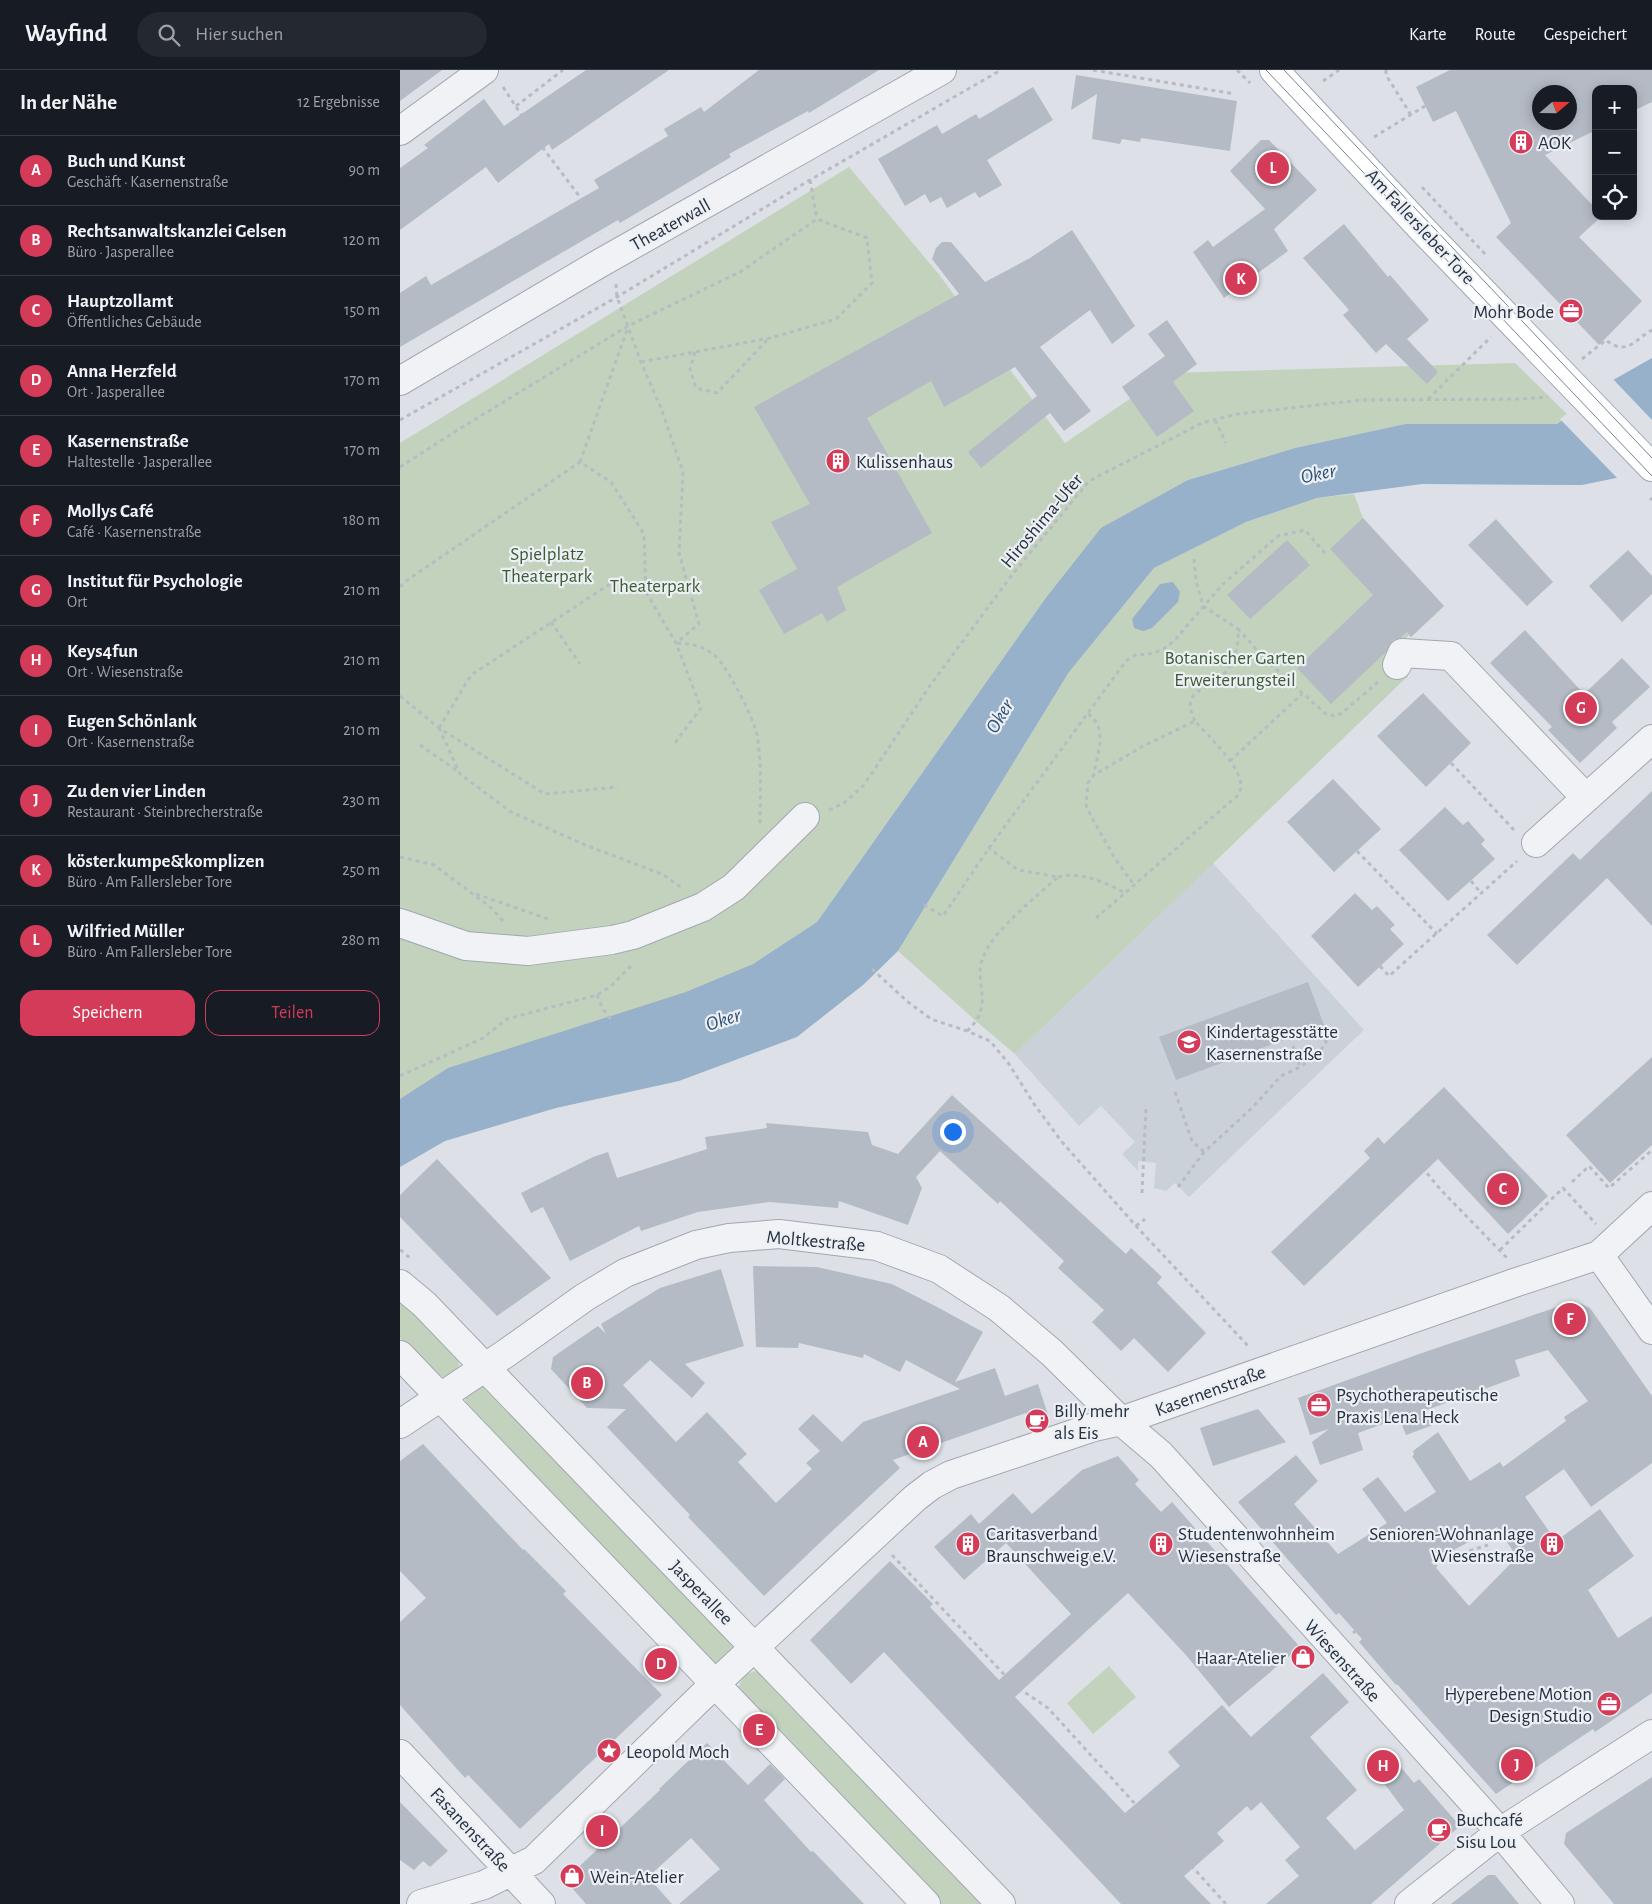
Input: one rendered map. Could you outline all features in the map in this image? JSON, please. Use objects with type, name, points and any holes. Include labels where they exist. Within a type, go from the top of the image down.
[{"type":"main road","name":"Am Fallersleber Tore","points":[[1274,70],[1424,231],[1572,375],[1652,467]]},
{"type":"street","points":[[400,132],[484,70]]},
{"type":"street","name":"Theaterwall","points":[[400,381],[602,262],[942,70]]},
{"type":"street","points":[[1397,665],[1402,653],[1451,656],[1586,798]]},
{"type":"street","points":[[1536,844],[1652,738]]},
{"type":"street","points":[[400,923],[466,946],[528,951],[612,940],[633,935],[703,907],[734,886],[805,817]]},
{"type":"street","name":"Kasernenstraße","points":[[421,1904],[484,1885],[534,1860],[716,1684],[874,1536],[932,1485],[952,1475],[1094,1427],[1121,1422],[1606,1249],[1652,1206]]},
{"type":"street","name":"Moltkestraße","points":[[400,1424],[486,1367],[585,1297],[625,1274],[696,1245],[729,1238],[779,1234],[877,1246],[939,1269],[999,1308],[1052,1353],[1121,1422]]},
{"type":"street","points":[[1606,1249],[1652,1330]]},
{"type":"street","name":"Jasperallee","points":[[400,1284],[424,1304],[486,1367],[1001,1904]]},
{"type":"street","points":[[400,1355],[926,1904]]},
{"type":"street","name":"Wiesenstraße","points":[[1121,1422],[1161,1455],[1500,1832],[1560,1904]]},
{"type":"street","points":[[1409,1904],[1500,1832],[1652,1734]]},
{"type":"street","name":"Fasanenstraße","points":[[400,1754],[542,1904]]},
{"type":"path","points":[[563,70],[516,106],[542,148],[592,214]]},
{"type":"path","points":[[400,420],[617,297],[810,180],[1001,70]]},
{"type":"path","points":[[1093,70],[1235,94]]},
{"type":"path","points":[[1323,81],[1339,70]]},
{"type":"path","points":[[1386,70],[1386,75],[1411,115]]},
{"type":"path","points":[[1317,76],[1329,88]]},
{"type":"path","points":[[1368,130],[1374,137],[1425,106]]},
{"type":"path","points":[[810,180],[817,219]]},
{"type":"path","points":[[1420,185],[1491,260]]},
{"type":"path","points":[[400,467],[628,326],[740,272],[817,219]]},
{"type":"path","points":[[641,362],[770,338],[836,319],[872,283],[867,238],[817,219]]},
{"type":"path","points":[[617,297],[641,362],[661,408],[683,472],[680,552],[699,624],[676,643]]},
{"type":"path","points":[[400,587],[406,581],[580,462],[628,326]]},
{"type":"path","points":[[1572,375],[1606,340],[1616,346],[1625,347],[1652,330]]},
{"type":"path","points":[[1427,400],[1492,336]]},
{"type":"path","points":[[695,352],[690,369],[696,388],[717,393],[770,338]]},
{"type":"path","name":"Hiroshima-Ufer","points":[[805,817],[825,812],[844,803],[864,785],[931,684],[1006,583],[1089,481],[1202,423],[1237,414],[1362,400],[1521,399],[1572,375]]},
{"type":"path","points":[[1215,420],[1226,443]]},
{"type":"path","points":[[580,462],[611,482],[644,534],[646,592],[676,643],[701,708],[675,743]]},
{"type":"path","points":[[924,905],[943,916],[989,848],[1126,661],[1137,654],[1146,655],[1162,650],[1174,640],[1222,585],[1278,536],[1305,530],[1325,553]]},
{"type":"path","points":[[1194,559],[1196,580],[1203,606],[1238,630],[1268,662],[1326,715],[1336,716],[1342,713],[1397,665]]},
{"type":"path","points":[[439,728],[471,675],[551,622],[613,582],[646,592]]},
{"type":"path","points":[[551,622],[580,664]]},
{"type":"path","points":[[1096,918],[1236,796],[1242,788],[1240,775],[1195,721],[1189,709],[1193,695],[1225,673],[1239,643],[1238,630]]},
{"type":"path","points":[[676,643],[696,644],[715,655],[724,667],[751,718],[758,744],[761,784],[760,819]]},
{"type":"path","points":[[1268,662],[1278,650]]},
{"type":"path","points":[[1230,761],[1302,694]]},
{"type":"path","points":[[400,696],[439,728],[545,794],[618,787]]},
{"type":"path","points":[[1088,714],[1096,720],[1100,727],[1094,775]]},
{"type":"path","points":[[1134,885],[1114,857],[1088,810],[1086,805],[1088,783],[1094,775],[1144,746],[1195,721]]},
{"type":"path","points":[[439,728],[460,774]]},
{"type":"path","points":[[420,745],[511,812],[583,844],[664,875],[678,886]]},
{"type":"path","points":[[1451,763],[1507,824]]},
{"type":"path","points":[[1380,966],[1389,976],[1536,844]]},
{"type":"path","points":[[989,848],[1018,870],[1058,877],[1073,875],[1100,881],[1125,893]]},
{"type":"path","points":[[1357,851],[1437,934]]},
{"type":"path","points":[[400,857],[434,865],[471,892],[489,906],[528,951]]},
{"type":"path","points":[[967,1031],[977,1022],[982,1008],[980,967],[984,955],[1006,925],[1058,877]]},
{"type":"path","points":[[1471,881],[1481,893]]},
{"type":"path","points":[[471,892],[552,921]]},
{"type":"path","points":[[872,969],[908,1002],[931,1019],[990,1041],[1009,1064],[1034,1104],[1062,1142],[1136,1226],[1255,1354]]},
{"type":"path","points":[[400,1076],[483,1038],[507,1019],[597,995],[611,986]]},
{"type":"path","points":[[597,995],[603,1009],[612,1021]]},
{"type":"path","points":[[1178,1187],[1204,1152],[1252,1108],[1281,1076],[1300,1067],[1319,1052],[1326,1042],[1325,1031]]},
{"type":"path","points":[[1293,1046],[1300,1067]]},
{"type":"path","points":[[1175,1092],[1192,1141],[1204,1152]]},
{"type":"path","points":[[1142,1193],[1146,1108]]},
{"type":"path","points":[[1572,1182],[1589,1166],[1609,1188],[1652,1152],[1648,1148]]},
{"type":"path","points":[[1422,1167],[1440,1189],[1500,1250],[1562,1188],[1606,1249]]},
{"type":"path","points":[[1136,1226],[1145,1219]]},
{"type":"path","points":[[874,1536],[1014,1685],[1048,1708],[1226,1904]]},
{"type":"path","points":[[1334,1649],[1444,1559],[1488,1545]]},
{"type":"shaded area","name":"Kindertagesstätte Kasernenstraße","points":[[1213,863],[1364,1030],[1189,1197],[1175,1183],[1166,1191],[1154,1188],[1156,1163],[1138,1161],[1138,1171],[1122,1154],[1135,1142],[1101,1106],[1079,1126],[1015,1054]]},
{"type":"green space","name":"Theaterpark","points":[[849,167],[937,272],[1065,443],[1168,373],[1515,363],[1569,416],[1557,424],[1405,424],[1295,448],[1188,480],[1045,599],[817,922],[753,964],[686,993],[400,1100],[400,443]]},
{"type":"green space","name":"Botanischer Garten Erweiterungsteil","points":[[1354,494],[1363,518],[1444,606],[1411,637],[1409,635],[1401,643],[1397,665],[1408,676],[1015,1054],[898,951],[1069,672],[1154,568],[1246,522],[1317,498]]},
{"type":"green space","points":[[400,1299],[456,1355],[459,1364],[455,1373],[448,1377],[440,1376],[433,1372],[417,1359],[400,1338]]},
{"type":"green space","points":[[478,1385],[489,1388],[731,1642],[733,1651],[720,1664],[710,1663],[466,1405],[465,1397]]},
{"type":"green space","points":[[1109,1666],[1136,1697],[1093,1734],[1067,1703]]},
{"type":"green space","points":[[755,1671],[761,1673],[984,1904],[940,1904],[743,1698],[739,1686],[744,1675]]},
{"type":"water","name":"Oker","points":[[1652,358],[1652,456],[1621,477],[1582,485],[1422,484],[1317,498],[1246,522],[1154,568],[1069,672],[898,951],[863,985],[797,1037],[679,1081],[556,1108],[445,1141],[400,1167],[400,1099],[448,1068],[686,992],[753,964],[817,922],[1045,599],[1101,528],[1188,480],[1295,448],[1405,424],[1557,424],[1606,384]]},
{"type":"water","points":[[1173,582],[1180,592],[1178,602],[1152,628],[1143,631],[1134,628],[1132,619],[1160,584]]},
{"type":"pier","points":[[1612,378],[1652,420],[1652,459],[1619,480],[1560,419]]},
{"type":"building","points":[[400,70],[442,70],[400,101]]},
{"type":"building","points":[[586,70],[669,70],[552,150],[549,144],[498,183],[486,167],[400,230],[400,168],[428,148],[424,145],[484,99],[504,126]]},
{"type":"building","points":[[759,70],[879,70],[809,113],[808,111],[729,154],[731,157],[620,223],[618,220],[400,347],[400,293],[426,276],[431,285],[599,188],[594,180],[668,136],[664,129],[701,107],[704,112]]},
{"type":"building","points":[[1450,70],[1652,70],[1652,102],[1637,109],[1637,85],[1592,85],[1592,132],[1545,155],[1592,205],[1592,220],[1598,220],[1579,237],[1642,301],[1599,345],[1496,237],[1511,223],[1456,111],[1433,122],[1416,87]]},
{"type":"building","points":[[1076,75],[1237,101],[1230,151],[1141,138],[1140,142],[1122,139],[1120,144],[1092,139],[1097,94],[1071,110]]},
{"type":"building","points":[[1033,87],[1053,120],[987,160],[1002,185],[979,198],[975,192],[947,208],[941,197],[930,203],[925,194],[905,206],[878,159],[937,125],[942,134],[976,114],[979,119]]},
{"type":"building","points":[[1261,140],[1269,140],[1317,190],[1274,229],[1288,251],[1224,298],[1193,252],[1208,240],[1213,247],[1265,209],[1230,171]]},
{"type":"building","points":[[1344,224],[1388,277],[1390,275],[1429,320],[1407,339],[1438,372],[1427,384],[1386,344],[1376,353],[1343,315],[1349,310],[1303,258]]},
{"type":"building","points":[[1072,230],[1135,326],[1112,344],[1090,310],[1040,347],[1091,411],[1064,431],[1050,413],[981,468],[968,452],[1037,396],[1015,367],[944,407],[931,381],[867,418],[932,533],[837,587],[846,610],[827,622],[822,613],[784,634],[759,590],[797,569],[771,522],[810,504],[754,407],[959,294],[932,259],[936,248],[942,242],[951,242],[985,282],[1030,258]]},
{"type":"building","points":[[1167,320],[1197,364],[1173,382],[1194,411],[1157,437],[1122,387],[1165,356],[1148,334]]},
{"type":"building","points":[[1363,518],[1444,606],[1411,637],[1407,632],[1400,638],[1393,640],[1386,652],[1331,704],[1297,668],[1373,595],[1330,549]]},
{"type":"building","points":[[1496,519],[1553,582],[1527,606],[1468,545]]},
{"type":"building","points":[[1287,540],[1310,565],[1250,619],[1227,595]]},
{"type":"building","points":[[1628,550],[1652,576],[1652,594],[1622,622],[1589,586]]},
{"type":"building","points":[[1525,630],[1584,694],[1622,658],[1650,687],[1612,722],[1617,728],[1580,763],[1548,730],[1552,727],[1490,663]]},
{"type":"building","points":[[1423,693],[1471,743],[1426,787],[1377,736]]},
{"type":"building","points":[[1333,779],[1381,829],[1334,872],[1287,822]]},
{"type":"building","points":[[1652,791],[1652,926],[1607,878],[1517,965],[1487,935],[1573,853],[1580,860]]},
{"type":"building","points":[[1445,807],[1463,825],[1468,821],[1485,840],[1481,844],[1495,859],[1448,901],[1399,850]]},
{"type":"building","points":[[1355,893],[1372,910],[1377,906],[1395,925],[1390,929],[1404,944],[1358,987],[1311,936]]},
{"type":"building","name":"Kindertagesstätte Kasernenstraße","points":[[1308,982],[1324,1025],[1176,1080],[1159,1037]]},
{"type":"building","points":[[1652,1057],[1652,1145],[1610,1183],[1566,1135]]},
{"type":"building","points":[[1444,1087],[1548,1196],[1508,1234],[1438,1159],[1304,1286],[1271,1252],[1370,1158],[1364,1151],[1378,1137],[1384,1144]]},
{"type":"building","points":[[952,1095],[1126,1254],[1131,1248],[1162,1277],[1157,1283],[1206,1333],[1168,1372],[1134,1338],[1121,1351],[1092,1322],[1104,1310],[1058,1268],[1064,1261],[1000,1201],[998,1204],[940,1151],[916,1177],[922,1188],[908,1225],[839,1201],[838,1208],[770,1202],[698,1212],[641,1231],[639,1226],[570,1261],[543,1207],[531,1213],[521,1193],[593,1157],[608,1152],[617,1178],[707,1149],[705,1137],[767,1128],[766,1123],[868,1132],[872,1145],[898,1154]]},
{"type":"building","points":[[437,1159],[551,1278],[497,1316],[400,1217],[400,1195]]},
{"type":"building","points":[[753,1266],[817,1267],[892,1284],[939,1308],[983,1332],[955,1382],[995,1368],[1005,1396],[1038,1384],[1049,1418],[1030,1424],[1026,1413],[893,1460],[900,1468],[764,1596],[688,1517],[690,1515],[607,1427],[626,1409],[587,1408],[551,1369],[553,1357],[598,1326],[606,1334],[601,1324],[660,1288],[721,1269],[744,1346],[685,1364],[705,1383],[692,1398],[650,1360],[623,1385],[676,1442],[707,1412],[747,1454],[738,1462],[776,1503],[812,1469],[806,1463],[820,1451],[798,1429],[813,1414],[842,1442],[863,1422],[960,1389],[906,1360],[900,1372],[864,1354],[863,1358],[799,1343],[798,1348],[756,1347]]},
{"type":"building","points":[[1575,1301],[1590,1308],[1652,1396],[1652,1463],[1591,1507],[1564,1469],[1525,1497],[1556,1541],[1600,1509],[1634,1556],[1588,1590],[1618,1638],[1652,1616],[1652,1693],[1595,1732],[1593,1729],[1496,1794],[1396,1685],[1359,1642],[1362,1639],[1339,1613],[1336,1615],[1238,1502],[1296,1455],[1318,1481],[1294,1504],[1338,1554],[1387,1523],[1362,1489],[1378,1477],[1405,1512],[1436,1492],[1412,1456],[1414,1455],[1413,1451],[1438,1432],[1470,1481],[1500,1462],[1503,1467],[1566,1421],[1564,1417],[1588,1401],[1548,1350],[1515,1360],[1520,1376],[1424,1411],[1433,1425],[1406,1435],[1399,1418],[1358,1433],[1363,1450],[1320,1465],[1312,1442],[1329,1429],[1310,1435],[1298,1398],[1419,1354]],"holes":[[[1497,1527],[1517,1557],[1469,1606],[1431,1562]]]},
{"type":"building","points":[[1258,1409],[1286,1442],[1213,1466],[1200,1428]]},
{"type":"building","points":[[423,1444],[523,1550],[566,1591],[563,1594],[662,1695],[520,1829],[468,1775],[465,1778],[400,1705],[400,1622],[426,1598],[400,1571],[400,1461]]},
{"type":"building","points":[[1118,1456],[1139,1480],[1135,1484],[1161,1512],[1172,1502],[1300,1647],[1229,1707],[1185,1654],[1128,1593],[1015,1697],[1125,1813],[1180,1766],[1168,1752],[1222,1705],[1251,1737],[1323,1673],[1349,1702],[1310,1737],[1357,1790],[1326,1818],[1355,1850],[1404,1810],[1369,1763],[1386,1749],[1414,1783],[1419,1779],[1460,1826],[1371,1904],[1266,1904],[1299,1876],[1285,1860],[1300,1847],[1261,1802],[1251,1811],[1247,1806],[1217,1833],[1224,1841],[1184,1876],[1211,1904],[1121,1904],[884,1652],[851,1684],[810,1640],[890,1561],[933,1604],[930,1607],[999,1680],[1071,1614],[1006,1543],[964,1580],[934,1547],[971,1514],[979,1524],[1013,1493],[1032,1514],[1082,1470]]},
{"type":"building","points":[[707,1743],[748,1785],[770,1764],[785,1779],[764,1800],[811,1852],[813,1851],[864,1904],[679,1904],[720,1869],[691,1838],[648,1877],[672,1904],[586,1904],[565,1880]]},
{"type":"building","points":[[1652,1777],[1652,1904],[1614,1904],[1564,1844],[1566,1833]]},
{"type":"building","points":[[400,1802],[448,1851],[430,1867],[423,1861],[414,1870],[400,1860]]},
{"type":"building","points":[[1488,1875],[1495,1875],[1519,1904],[1451,1904]]},
{"type":"tram line","points":[[1266,70],[1652,476]]},
{"type":"tram line","points":[[1284,70],[1652,458]]},
{"type":"place","name":"AOK","points":[[1521,142]]},
{"type":"place","name":"Wilfried Müller","points":[[1273,168]]},
{"type":"place","name":"köster.kumpe&komplizen","points":[[1241,279]]},
{"type":"place","name":"Mohr Bode","points":[[1571,311]]},
{"type":"place","name":"Kulissenhaus","points":[[838,461]]},
{"type":"place","name":"Institut für Psychologie","points":[[1581,708]]},
{"type":"place","name":"Kindertagesstätte Kasernenstraße","points":[[1189,1042]]},
{"type":"place","name":"Hauptzollamt","points":[[1503,1189]]},
{"type":"place","name":"Mollys Café","points":[[1570,1319]]},
{"type":"place","name":"Rechtsanwaltskanzlei Gelsen","points":[[587,1383]]},
{"type":"place","name":"Psychotherapeutische Praxis Lena Heck","points":[[1319,1405]]},
{"type":"place","name":"Billy mehr als Eis","points":[[1037,1421]]},
{"type":"place","name":"Buch und Kunst","points":[[923,1442]]},
{"type":"place","name":"Caritasverband Braunschweig e.V.","points":[[968,1544]]},
{"type":"place","name":"Studentenwohnheim Wiesenstraße","points":[[1161,1544]]},
{"type":"place","name":"Senioren-Wohnanlage Wiesenstraße","points":[[1552,1544]]},
{"type":"place","name":"Haar-Atelier","points":[[1303,1657]]},
{"type":"place","name":"Anna Herzfeld","points":[[661,1664]]},
{"type":"place","name":"Hyperebene Motion Design Studio","points":[[1609,1704]]},
{"type":"place","name":"Kasernenstraße","points":[[759,1730]]},
{"type":"place","name":"Leopold Moch","points":[[609,1751]]},
{"type":"place","name":"Zu den vier Linden","points":[[1517,1765]]},
{"type":"place","name":"Keys4fun","points":[[1383,1766]]},
{"type":"place","name":"Buchcafé Sisu Lou","points":[[1439,1830]]},
{"type":"place","name":"Eugen Schönlank","points":[[602,1831]]},
{"type":"place","name":"Wein-Atelier","points":[[572,1876]]},
{"type":"park label","name":"Spielplatz Theaterpark","points":[[547,564]]}]
